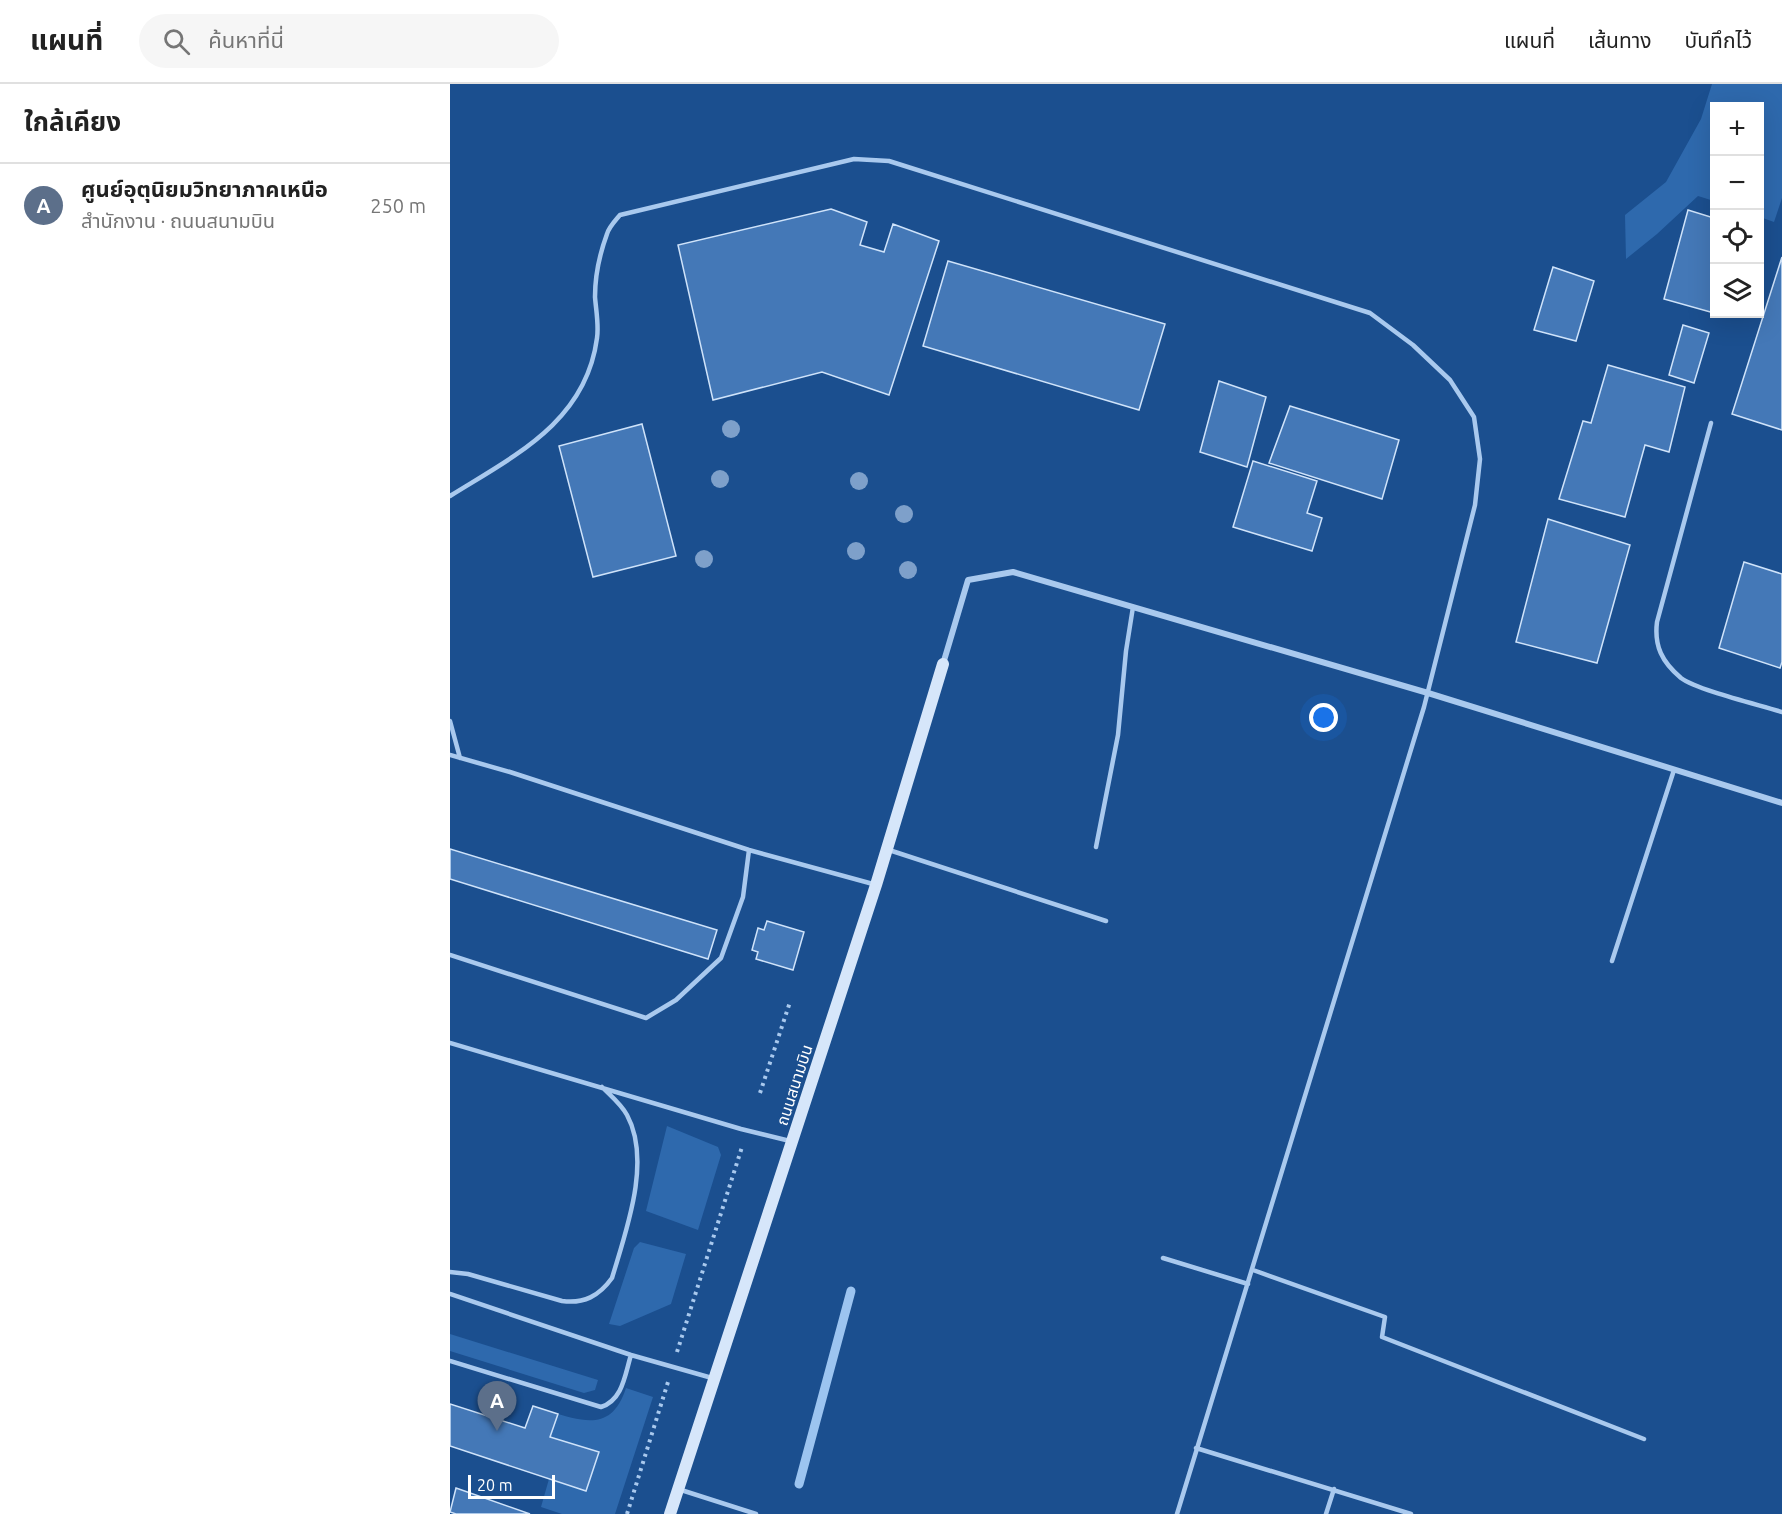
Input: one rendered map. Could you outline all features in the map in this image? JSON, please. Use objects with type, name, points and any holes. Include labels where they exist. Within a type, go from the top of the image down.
[{"type":"main road","name":"ถนนสนามบิน","points":[[670,1514],[876,885],[943,664]]},
{"type":"street","points":[[943,664],[968,580],[1013,572],[1428,693],[1782,803]]},
{"type":"lane","points":[[450,496],[518,453],[558,422],[584,386],[598,338],[595,294],[600,260],[607,232],[620,215],[854,159],[888,161],[1370,313],[1413,345],[1450,380],[1474,417],[1480,459],[1475,505],[1428,693],[1177,1514]]},
{"type":"lane","points":[[1711,423],[1657,622],[1655,638],[1662,657],[1682,679],[1782,712]]},
{"type":"lane","points":[[1096,847],[1119,735],[1126,651],[1133,607]]},
{"type":"lane","points":[[450,721],[460,758]]},
{"type":"lane","points":[[450,755],[510,772],[749,850],[876,885]]},
{"type":"lane","points":[[1612,961],[1674,770]]},
{"type":"lane","points":[[886,849],[1106,921]]},
{"type":"lane","points":[[450,955],[646,1018],[676,1000],[721,958],[742,897],[749,850]]},
{"type":"lane","points":[[450,1043],[792,1142]]},
{"type":"lane","points":[[450,1272],[468,1274],[572,1303],[593,1298],[604,1289],[612,1278],[634,1196],[639,1156],[635,1136],[627,1116],[602,1087]]},
{"type":"lane","points":[[1162,1258],[1248,1284]]},
{"type":"lane","points":[[1252,1270],[1385,1317],[1382,1337],[1644,1439]]},
{"type":"lane","points":[[450,1294],[631,1355],[714,1379]]},
{"type":"lane","points":[[450,1361],[601,1407],[614,1401],[619,1394],[631,1355]]},
{"type":"lane","points":[[1196,1448],[1411,1514]]},
{"type":"lane","points":[[678,1489],[756,1514]]},
{"type":"lane","points":[[1326,1514],[1334,1489]]},
{"type":"path","points":[[760,1094],[790,1002]]},
{"type":"path","points":[[627,1514],[742,1147]]},
{"type":"shaded area","points":[[1712,84],[1782,84],[1782,198],[1774,222],[1764,218],[1764,102],[1710,102],[1710,200],[1698,196],[1626,259],[1625,215],[1666,182],[1701,119]]},
{"type":"shaded area","points":[[667,1126],[718,1147],[721,1155],[698,1230],[646,1211]]},
{"type":"shaded area","points":[[640,1242],[686,1254],[671,1304],[620,1326],[609,1324],[634,1248]]},
{"type":"shaded area","points":[[450,1334],[598,1380],[595,1390],[584,1393],[450,1351]]},
{"type":"shaded area","points":[[626,1388],[653,1397],[615,1514],[562,1514],[541,1507],[549,1479],[586,1491],[598,1453],[550,1437],[557,1415],[551,1412],[575,1419],[596,1420],[613,1411]]},
{"type":"building","points":[[831,209],[867,222],[860,245],[884,252],[893,224],[939,241],[889,395],[822,372],[713,400],[678,245]]},
{"type":"building","points":[[1688,210],[1710,217],[1710,312],[1664,299]]},
{"type":"building","points":[[1782,257],[1782,430],[1732,414]]},
{"type":"building","points":[[948,261],[1165,324],[1139,410],[923,346]]},
{"type":"building","points":[[1553,267],[1594,281],[1576,341],[1534,330]]},
{"type":"building","points":[[1683,325],[1709,333],[1694,383],[1669,375]]},
{"type":"building","points":[[1608,365],[1685,387],[1669,452],[1645,445],[1625,517],[1559,499],[1583,421],[1591,423]]},
{"type":"building","points":[[1219,381],[1266,397],[1247,467],[1200,452]]},
{"type":"building","points":[[1290,406],[1399,440],[1382,499],[1269,463]]},
{"type":"building","points":[[642,424],[676,556],[593,577],[559,446]]},
{"type":"building","points":[[1253,461],[1317,481],[1307,513],[1322,518],[1312,551],[1233,527]]},
{"type":"building","points":[[1548,519],[1630,545],[1597,663],[1516,642]]},
{"type":"building","points":[[1744,562],[1782,574],[1782,662],[1780,668],[1719,648]]},
{"type":"building","points":[[450,849],[717,930],[708,959],[450,879]]},
{"type":"building","points":[[767,921],[804,932],[793,970],[756,959],[758,952],[752,950],[758,928],[764,930]]},
{"type":"building","points":[[450,1404],[525,1428],[533,1406],[558,1414],[550,1437],[599,1452],[586,1491],[450,1446]]},
{"type":"building","points":[[456,1488],[530,1514],[456,1514],[450,1512]]},
{"type":"waterway","points":[[799,1484],[851,1291]]},
{"type":"place","name":"ศูนย์อุตุนิยมวิทยาภาคเหนือ","points":[[497,1431]]}]
